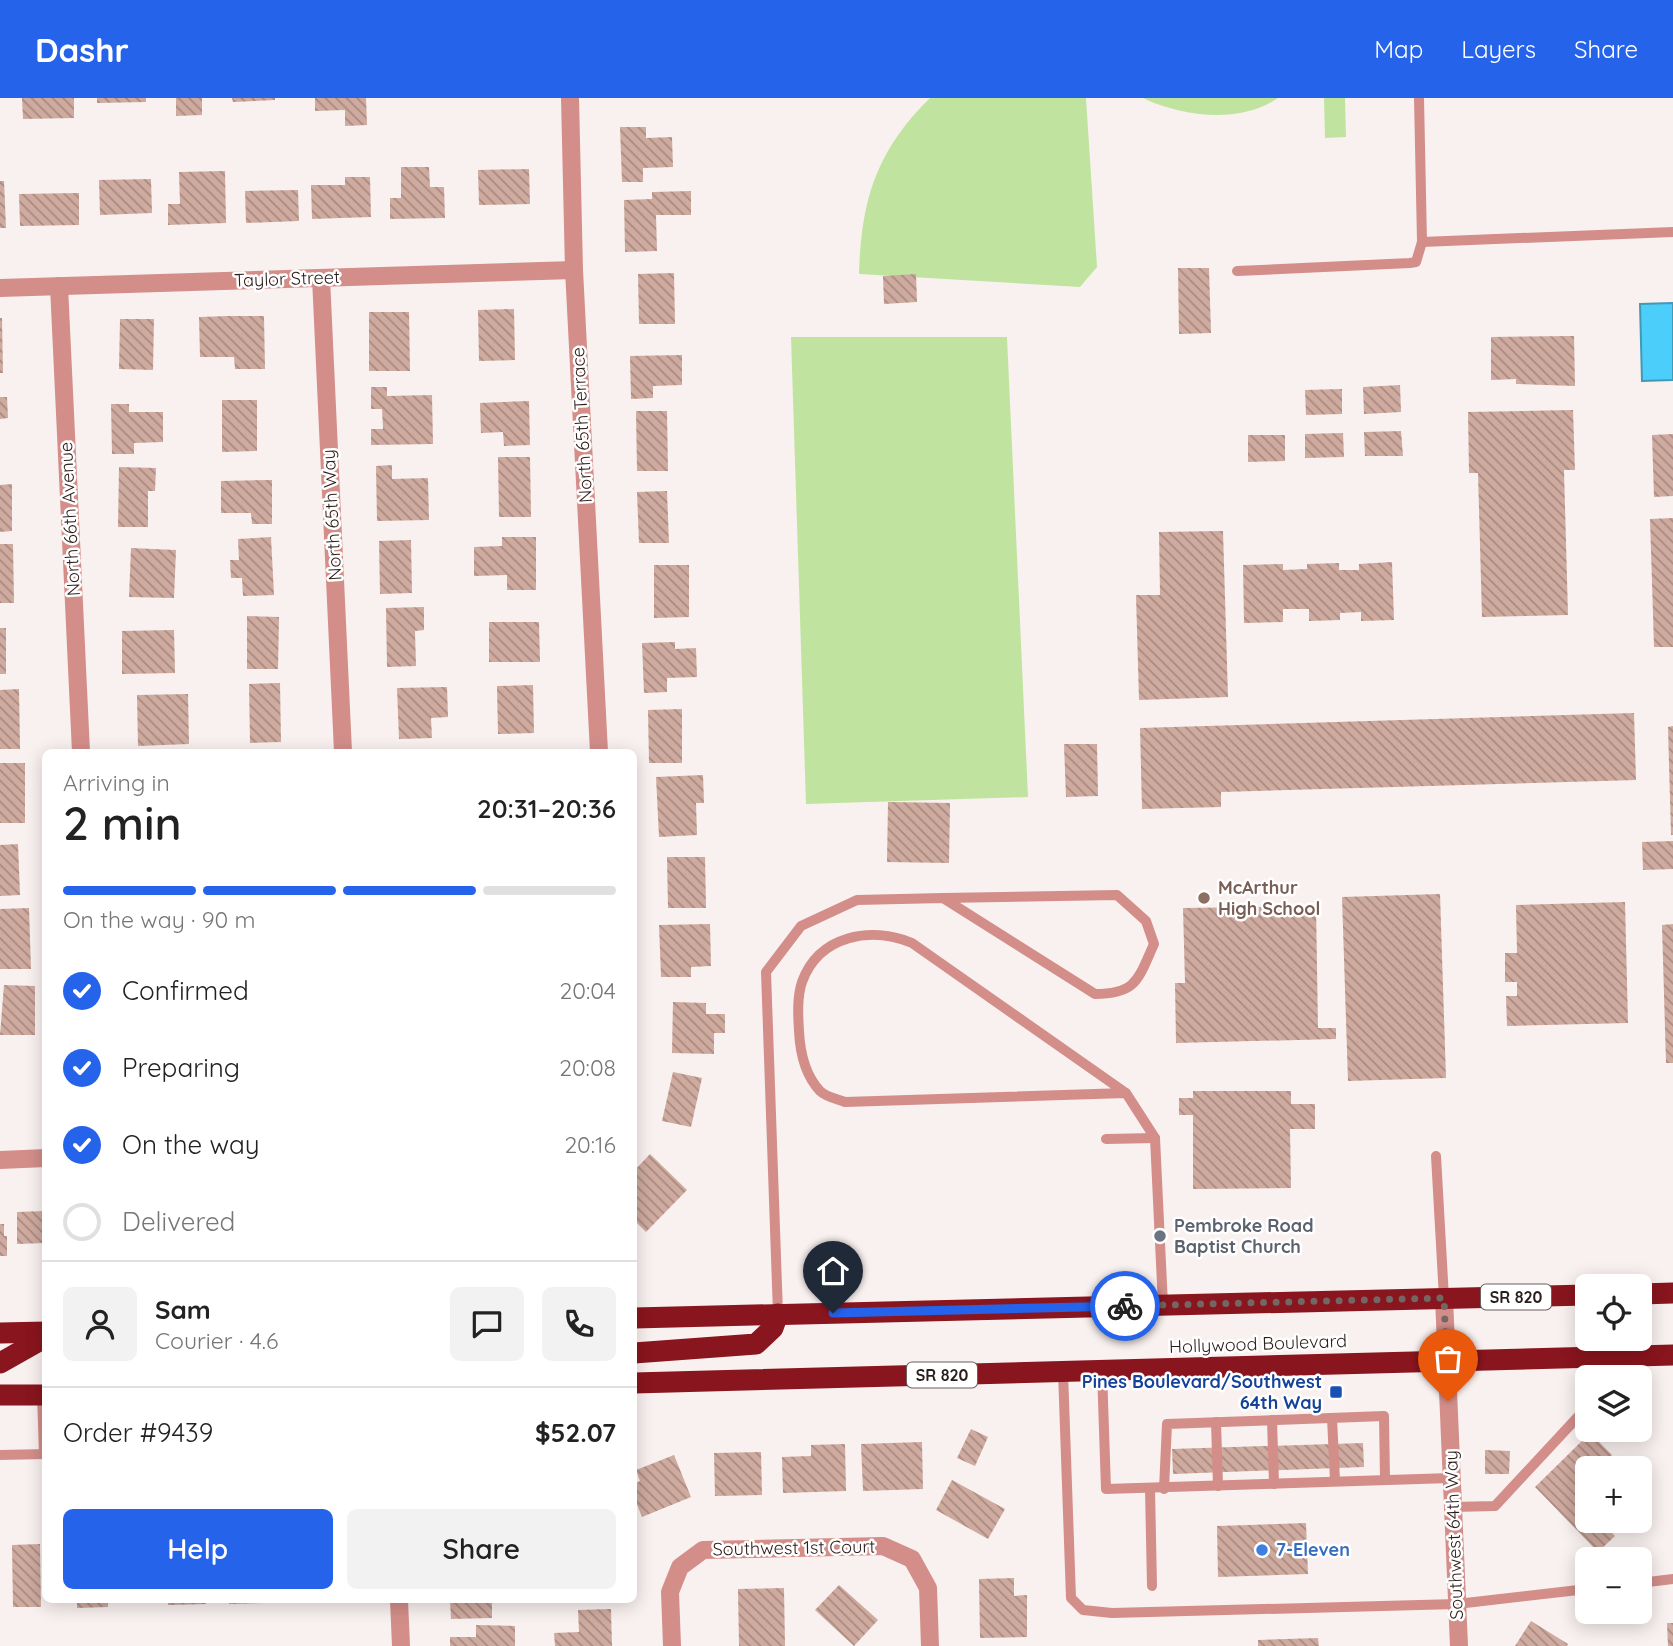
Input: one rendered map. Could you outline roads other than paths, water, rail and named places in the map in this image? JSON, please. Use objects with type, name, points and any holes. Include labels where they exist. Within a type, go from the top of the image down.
[{"type":"highway","points":[[1652,1294],[1673,1293]]},
{"type":"highway","name":"SR 820","points":[[637,1318],[1575,1295]]},
{"type":"highway","points":[[637,1353],[756,1344],[773,1328],[778,1314]]},
{"type":"highway","points":[[0,1333],[42,1335]]},
{"type":"highway","points":[[0,1363],[42,1337]]},
{"type":"highway","name":"Hollywood Boulevard","points":[[637,1383],[1673,1355]]},
{"type":"highway","points":[[0,1395],[42,1395]]},
{"type":"street","name":"North 65th Terrace","points":[[570,98],[574,270],[599,749]]},
{"type":"street","name":"Taylor Street","points":[[0,288],[574,270]]},
{"type":"street","name":"North 65th Way","points":[[321,278],[343,749]]},
{"type":"street","name":"North 66th Avenue","points":[[59,286],[81,749]]},
{"type":"street","points":[[0,1160],[42,1158]]},
{"type":"street","name":"Southwest 64th Way","points":[[1444,1298],[1459,1646]]},
{"type":"street","name":"Southwest 1st Court","points":[[672,1646],[670,1592],[680,1567],[703,1550],[883,1546],[912,1559],[928,1588],[930,1646]]},
{"type":"street","points":[[399,1603],[401,1646]]},
{"type":"lane","points":[[1237,271],[1416,261],[1422,242],[1419,98]]},
{"type":"lane","points":[[1422,242],[1673,232]]},
{"type":"lane","points":[[778,1314],[766,972],[801,926],[857,900],[943,898],[1117,895],[1146,920],[1154,944],[1136,984],[1117,994],[1095,994],[943,898]]},
{"type":"lane","points":[[1126,1093],[845,1102],[822,1093],[808,1074],[800,1049],[798,1010],[802,981],[831,946],[870,933],[892,935],[912,943],[1126,1093],[1155,1138],[1163,1305]]},
{"type":"lane","points":[[1106,1139],[1155,1138]]},
{"type":"lane","points":[[1436,1156],[1444,1298]]},
{"type":"lane","points":[[1625,1365],[1632,1356]]},
{"type":"lane","points":[[1102,1371],[1106,1489],[1451,1478]]},
{"type":"lane","points":[[1063,1372],[1070,1598],[1083,1610],[1112,1613],[1457,1604],[1575,1590]]},
{"type":"lane","points":[[1164,1489],[1167,1424],[1384,1416],[1385,1479]]},
{"type":"lane","points":[[1332,1418],[1335,1481]]},
{"type":"lane","points":[[1272,1420],[1274,1484]]},
{"type":"lane","points":[[1453,1507],[1495,1506],[1575,1420]]},
{"type":"lane","points":[[1216,1422],[1219,1486]]},
{"type":"lane","points":[[0,1455],[42,1454]]},
{"type":"lane","points":[[1150,1489],[1152,1586]]},
{"type":"lane","points":[[1652,1582],[1673,1579]]},
{"type":"water","points":[[1673,303],[1673,380],[1642,381],[1640,304]]},
{"type":"place","name":"McArthur High School","points":[[1204,898]]},
{"type":"place","name":"Pembroke Road Baptist Church","points":[[1160,1236]]},
{"type":"place","name":"Pines Boulevard/Southwest 64th Way","points":[[1336,1392]]},
{"type":"place","name":"7-Eleven","points":[[1262,1550]]}]
